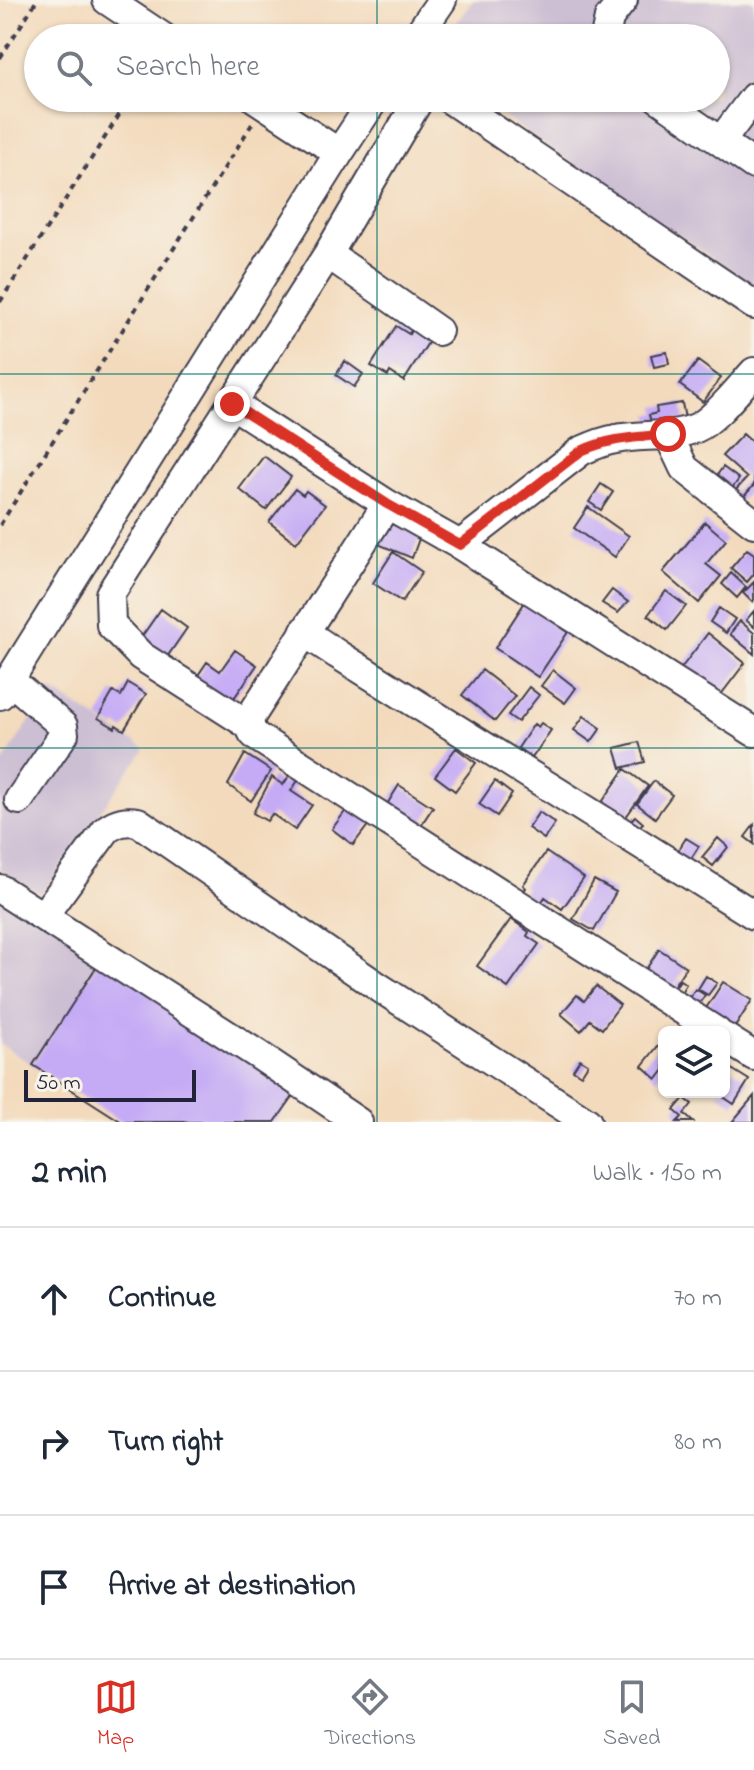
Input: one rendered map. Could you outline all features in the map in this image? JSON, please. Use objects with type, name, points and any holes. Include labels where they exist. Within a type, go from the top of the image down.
[{"type":"street","points":[[107,0],[143,24]]},
{"type":"street","points":[[426,24],[442,0]]},
{"type":"street","points":[[608,24],[623,0]]},
{"type":"street","points":[[721,141],[754,97]]},
{"type":"street","points":[[277,112],[339,153]]},
{"type":"street","points":[[19,800],[64,734],[63,726],[5,687],[366,112]]},
{"type":"street","points":[[412,112],[328,254],[110,594],[111,625],[141,656],[249,725],[257,737],[708,1026]]},
{"type":"street","points":[[469,112],[754,305]]},
{"type":"street","points":[[679,112],[754,165]]},
{"type":"street","points":[[328,254],[438,331]]},
{"type":"street","points":[[460,545],[581,451],[604,441],[696,429],[709,421],[754,372]]},
{"type":"street","points":[[232,404],[754,732]]},
{"type":"street","points":[[668,434],[684,468],[754,523]]},
{"type":"street","points":[[249,725],[251,716],[387,504]]},
{"type":"street","points":[[304,632],[754,915]]},
{"type":"street","points":[[43,916],[107,829],[116,823],[138,822],[377,986],[587,1122]]},
{"type":"street","points":[[0,889],[358,1122]]},
{"type":"street","points":[[730,1041],[754,1056]]},
{"type":"path","points":[[0,58],[37,0]]},
{"type":"path","points":[[0,302],[121,112]]},
{"type":"path","points":[[0,525],[253,112]]},
{"type":"shaded area","points":[[473,0],[754,0],[754,286],[497,112],[730,112],[730,24],[456,24]]},
{"type":"shaded area","points":[[50,689],[145,749],[41,894],[0,869],[0,767]]},
{"type":"shaded area","points":[[0,889],[104,955],[33,1065],[0,1044]]},
{"type":"building","points":[[396,326],[409,334],[413,327],[431,338],[404,381],[390,372],[388,376],[371,366]]},
{"type":"building","points":[[667,352],[669,364],[654,367],[651,355]]},
{"type":"building","points":[[345,361],[363,374],[354,387],[336,375]]},
{"type":"building","points":[[698,361],[721,378],[703,402],[680,385]]},
{"type":"building","points":[[682,403],[685,419],[651,423],[649,415],[657,413],[656,407]]},
{"type":"building","points":[[743,434],[754,444],[754,485],[740,501],[732,494],[747,478],[722,456]]},
{"type":"building","points":[[264,456],[291,477],[266,510],[239,489]]},
{"type":"building","points":[[723,467],[739,479],[728,494],[712,482]]},
{"type":"building","points":[[601,484],[613,492],[601,510],[589,502]]},
{"type":"building","points":[[295,489],[303,495],[306,491],[325,505],[296,543],[269,522]]},
{"type":"building","points":[[588,507],[629,536],[615,557],[574,528]]},
{"type":"building","points":[[387,522],[420,536],[412,558],[378,544]]},
{"type":"building","points":[[705,522],[726,540],[706,564],[721,576],[699,603],[663,572]]},
{"type":"building","points":[[747,549],[754,554],[754,574],[747,582],[731,568]]},
{"type":"building","points":[[393,552],[422,572],[402,602],[373,583]]},
{"type":"building","points":[[731,573],[746,587],[737,598],[722,584]]},
{"type":"building","points":[[754,582],[754,600],[752,602],[743,593]]},
{"type":"building","points":[[612,590],[628,602],[618,613],[602,603]]},
{"type":"building","points":[[666,591],[686,606],[667,630],[648,615]]},
{"type":"building","points":[[525,602],[568,632],[538,677],[495,648]]},
{"type":"building","points":[[719,608],[735,619],[726,633],[710,622]]},
{"type":"building","points":[[161,609],[187,628],[167,657],[140,639]]},
{"type":"building","points":[[754,611],[754,627],[746,620]]},
{"type":"building","points":[[740,621],[754,633],[754,654],[730,634]]},
{"type":"building","points":[[708,633],[745,663],[716,701],[679,671]]},
{"type":"building","points":[[235,650],[257,665],[227,708],[192,684],[207,662],[220,671]]},
{"type":"building","points":[[482,670],[515,696],[495,721],[462,695]]},
{"type":"building","points":[[553,670],[576,688],[565,703],[541,686]]},
{"type":"building","points":[[128,683],[146,694],[124,730],[98,718],[113,692],[121,696]]},
{"type":"building","points":[[529,687],[539,695],[518,722],[508,715]]},
{"type":"building","points":[[584,716],[601,728],[591,742],[574,730]]},
{"type":"building","points":[[541,723],[551,730],[532,758],[518,748],[534,724],[538,727]]},
{"type":"building","points":[[639,742],[645,762],[621,768],[615,748]]},
{"type":"building","points":[[456,748],[476,763],[455,791],[435,776]]},
{"type":"building","points":[[245,754],[271,771],[251,801],[228,785]]},
{"type":"building","points":[[625,769],[648,786],[618,828],[596,811]]},
{"type":"building","points":[[291,773],[299,779],[291,791],[312,805],[295,830],[272,814],[267,821],[253,813],[272,777],[283,785]]},
{"type":"building","points":[[495,781],[512,794],[497,816],[479,804]]},
{"type":"building","points":[[654,781],[672,795],[655,818],[637,804]]},
{"type":"building","points":[[399,785],[433,807],[419,828],[386,806]]},
{"type":"building","points":[[350,805],[372,820],[353,845],[332,829]]},
{"type":"building","points":[[539,812],[555,823],[544,839],[528,828]]},
{"type":"building","points":[[635,816],[643,823],[632,834],[625,827]]},
{"type":"building","points":[[754,825],[754,844],[745,837]]},
{"type":"building","points":[[686,838],[699,846],[685,868],[672,860]]},
{"type":"building","points":[[718,838],[728,847],[713,866],[702,857]]},
{"type":"building","points":[[546,852],[584,878],[562,909],[545,897],[539,906],[522,894],[526,888],[523,885]]},
{"type":"building","points":[[594,880],[616,892],[594,931],[573,919]]},
{"type":"building","points":[[511,919],[539,944],[508,988],[477,966]]},
{"type":"building","points":[[659,949],[686,967],[667,996],[640,979]]},
{"type":"building","points":[[104,955],[301,1085],[275,1122],[122,1122],[33,1065]]},
{"type":"building","points":[[706,976],[717,983],[708,995],[698,989]]},
{"type":"building","points":[[680,980],[686,984],[679,996],[672,992]]},
{"type":"building","points":[[723,982],[752,1000],[730,1035],[730,1026],[716,1026],[701,1016]]},
{"type":"building","points":[[596,986],[620,1005],[602,1029],[590,1020],[581,1031],[561,1014],[577,995],[584,1001]]},
{"type":"building","points":[[695,989],[705,995],[696,1008],[686,1003]]},
{"type":"building","points":[[658,1046],[657,1079],[642,1066]]},
{"type":"building","points":[[580,1059],[588,1064],[581,1075],[573,1070]]},
{"type":"building","points":[[730,1068],[749,1080],[734,1104],[725,1098],[730,1098]]},
{"type":"building","points":[[754,1096],[754,1122],[732,1122]]},
{"type":"building","points":[[684,1098],[692,1104],[684,1114],[693,1122],[677,1122],[682,1117],[674,1110]]},
{"type":"route","points":[[232,404],[387,504],[460,545],[581,451],[604,441],[668,434]]}]
